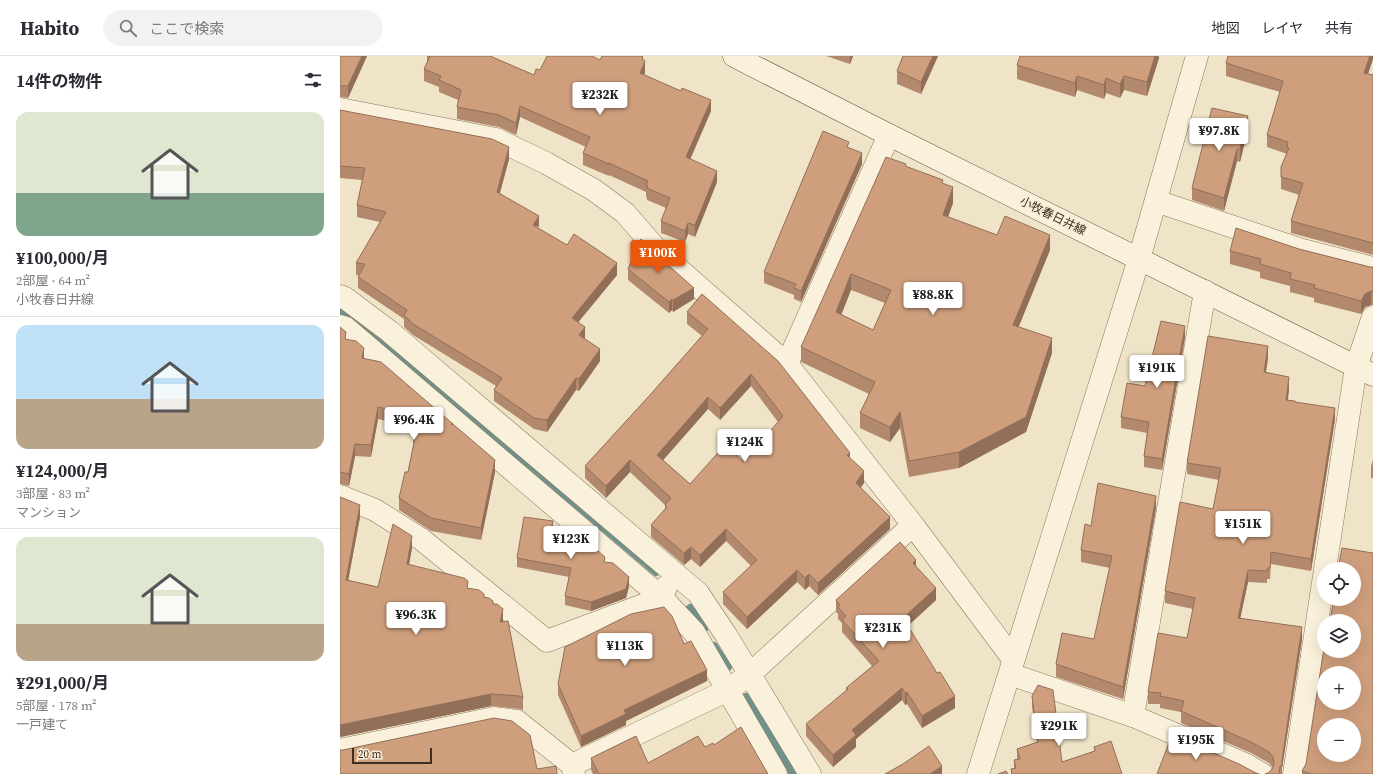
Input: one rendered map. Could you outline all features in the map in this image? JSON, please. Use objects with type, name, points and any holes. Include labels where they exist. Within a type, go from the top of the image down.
[{"type":"street","name":"小牧春日井線","points":[[734,56],[889,135],[1365,371]]},
{"type":"street","points":[[978,774],[1139,259],[1197,56]]},
{"type":"street","points":[[340,109],[496,139],[546,163],[594,190],[625,214],[659,252],[787,364],[913,525],[1011,666],[1133,716],[1244,764],[1262,774]]},
{"type":"street","points":[[787,364],[889,135]]},
{"type":"street","points":[[1156,201],[1302,250],[1373,268]]},
{"type":"street","points":[[1133,716],[1205,291]]},
{"type":"street","points":[[340,296],[345,298],[389,331],[698,593],[726,635],[810,774]]},
{"type":"street","points":[[1326,562],[1365,371],[1373,317]]},
{"type":"street","points":[[340,326],[346,328],[662,598],[694,632],[776,774]]},
{"type":"street","points":[[340,496],[375,510],[421,539],[547,641],[662,598],[672,571]]},
{"type":"street","points":[[340,750],[494,718],[517,721],[573,770],[728,690],[749,675],[913,525]]},
{"type":"street","points":[[1294,774],[1319,606]]},
{"type":"building","points":[[340,56],[362,56],[348,86],[340,86]]},
{"type":"building","points":[[430,56],[490,56],[534,75],[536,69],[540,70],[547,56],[592,56],[600,60],[602,56],[641,56],[645,61],[640,73],[681,91],[682,88],[711,100],[686,157],[717,171],[695,225],[688,223],[685,231],[661,221],[670,198],[647,188],[648,186],[646,185],[648,181],[583,153],[590,137],[520,106],[516,123],[499,115],[457,107],[461,90],[439,80],[441,76],[424,69]]},
{"type":"building","points":[[903,56],[933,56],[921,82],[897,71]]},
{"type":"building","points":[[1020,56],[1155,56],[1147,82],[1124,76],[1120,84],[1106,78],[1104,85],[1077,76],[1075,83],[1017,65]]},
{"type":"building","points":[[1228,56],[1370,56],[1364,73],[1373,75],[1373,243],[1291,221],[1303,183],[1281,177],[1281,167],[1289,148],[1287,147],[1288,142],[1267,135],[1283,81],[1226,63]]},
{"type":"building","points":[[1212,108],[1248,116],[1240,149],[1237,149],[1224,198],[1192,188]]},
{"type":"building","points":[[340,110],[492,139],[509,147],[497,192],[539,216],[533,225],[567,245],[574,234],[617,263],[572,318],[585,327],[579,335],[600,349],[579,379],[576,378],[547,420],[534,418],[494,390],[502,378],[413,324],[404,315],[407,310],[358,277],[365,264],[356,263],[386,212],[357,205],[365,168],[340,166]]},
{"type":"building","points":[[823,131],[849,142],[847,147],[862,153],[801,291],[794,288],[796,284],[764,272]]},
{"type":"building","points":[[886,157],[906,164],[905,166],[943,180],[942,183],[953,187],[943,215],[997,235],[1005,216],[1050,235],[1013,325],[1052,338],[1026,417],[959,452],[909,461],[900,412],[890,427],[860,413],[875,382],[801,347]],"holes":[[[851,274],[891,290],[873,330],[836,312]]]},
{"type":"building","points":[[1236,228],[1299,249],[1373,267],[1373,292],[1371,291],[1365,294],[1361,301],[1314,288],[1315,285],[1290,279],[1291,273],[1260,264],[1261,259],[1230,251]]},
{"type":"building","points":[[641,239],[651,250],[694,288],[669,302],[628,269]]},
{"type":"building","points":[[702,294],[778,361],[850,453],[847,455],[864,471],[856,483],[890,517],[818,583],[809,574],[805,578],[797,570],[747,617],[723,592],[757,560],[726,529],[700,555],[691,547],[684,553],[651,525],[667,507],[665,505],[671,498],[630,460],[606,486],[585,466],[708,329],[687,312]],"holes":[[[751,374],[783,416],[744,462],[725,445],[690,484],[657,455],[708,397],[720,408]]]},
{"type":"building","points":[[1161,321],[1185,326],[1162,459],[1144,456],[1149,422],[1121,417],[1127,383],[1145,386]]},
{"type":"building","points":[[340,327],[346,332],[345,339],[356,341],[364,348],[362,358],[381,362],[453,424],[451,424],[495,460],[481,528],[431,518],[399,498],[405,472],[408,472],[415,438],[413,438],[419,416],[378,407],[371,445],[355,444],[349,474],[340,472]]},
{"type":"building","points":[[1208,336],[1268,346],[1264,372],[1289,377],[1286,400],[1335,408],[1311,559],[1271,552],[1270,568],[1267,568],[1267,571],[1248,570],[1238,618],[1302,627],[1282,766],[1280,766],[1279,774],[1265,774],[1273,768],[1274,763],[1273,757],[1269,752],[1251,742],[1181,711],[1184,701],[1160,696],[1161,693],[1148,692],[1158,633],[1187,638],[1195,598],[1165,591],[1180,502],[1213,509],[1221,468],[1187,463]]},
{"type":"building","points":[[1098,483],[1156,496],[1123,687],[1056,664],[1062,633],[1094,639],[1112,556],[1081,550],[1085,524],[1091,526]]},
{"type":"building","points":[[340,497],[360,505],[346,580],[378,587],[393,524],[412,536],[407,564],[464,578],[468,581],[467,588],[479,590],[484,594],[484,597],[489,598],[493,601],[493,604],[497,604],[503,609],[500,622],[508,621],[523,698],[519,696],[491,694],[340,725]]},
{"type":"building","points":[[524,517],[553,521],[552,526],[567,529],[565,538],[590,544],[605,557],[604,562],[613,563],[629,577],[626,589],[591,602],[565,596],[571,568],[517,558]]},
{"type":"building","points":[[900,542],[916,560],[913,563],[936,588],[903,618],[937,673],[940,672],[955,696],[922,716],[907,692],[905,693],[902,688],[852,730],[856,735],[833,755],[806,724],[879,661],[842,620],[846,616],[838,607],[840,605],[836,600]]},
{"type":"building","points":[[1342,548],[1373,553],[1373,774],[1312,774],[1302,771],[1306,764],[1317,693],[1317,710],[1361,710],[1361,666],[1321,666],[1322,658],[1361,658],[1361,614],[1331,614],[1333,606],[1361,606],[1361,562],[1339,562]]},
{"type":"building","points":[[664,607],[672,616],[684,644],[691,641],[707,670],[624,710],[626,714],[581,736],[558,684],[565,647],[631,614]]},
{"type":"building","points":[[1038,685],[1053,690],[1062,762],[1095,751],[1094,747],[1111,741],[1122,774],[1012,774],[1011,769],[1016,768],[1014,760],[1020,759],[1017,749],[1038,742],[1032,696]]},
{"type":"building","points":[[494,718],[512,721],[530,735],[537,769],[556,766],[557,774],[340,774],[340,750]]},
{"type":"building","points":[[741,727],[768,774],[599,774],[591,758],[636,736],[648,763],[698,736],[705,747],[713,743],[714,745]]},
{"type":"building","points":[[1172,735],[1239,764],[1259,774],[1157,774]]},
{"type":"building","points":[[929,746],[942,766],[930,774],[885,774],[903,764]]},
{"type":"building","points":[[1006,771],[1008,774],[998,774]]},
{"type":"waterway","points":[[340,311],[348,314],[409,363],[656,572]]},
{"type":"waterway","points":[[690,608],[704,629]]},
{"type":"waterway","points":[[714,646],[728,667]]},
{"type":"waterway","points":[[746,697],[793,774]]}]
